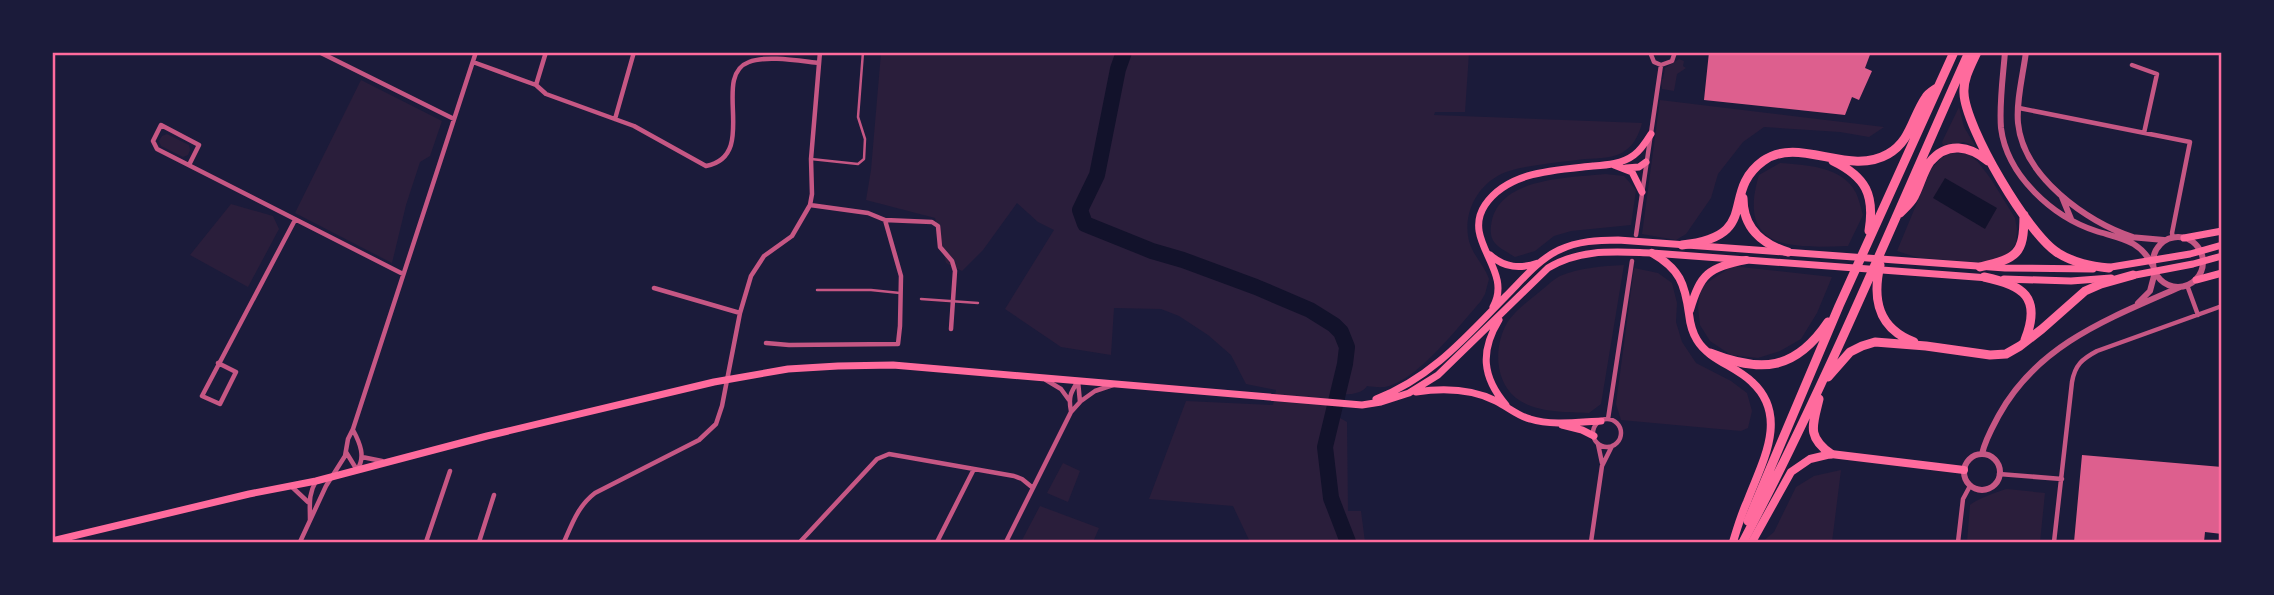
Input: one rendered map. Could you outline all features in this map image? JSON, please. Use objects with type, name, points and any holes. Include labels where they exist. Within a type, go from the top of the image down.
[{"type":"highway","points":[[1741,542],[1839,306],[1954,52]]},
{"type":"highway","points":[[1741,542],[1779,473],[1822,383],[1969,52]]},
{"type":"highway","points":[[1977,52],[1965,81],[1964,94],[1970,121],[1992,164],[2044,241],[2058,253],[2080,264],[2109,268]]},
{"type":"highway","points":[[1682,245],[1705,242],[1724,232],[1735,218],[1744,186],[1753,169],[1775,154],[1802,153],[1825,158],[1868,161],[1891,153],[1910,132],[1926,96],[1939,86]]},
{"type":"highway","points":[[1895,218],[1913,199],[1930,162],[1943,152],[1954,148],[1972,150],[1992,164]]},
{"type":"highway","points":[[1825,158],[1852,172],[1868,193],[1871,210],[1867,244]]},
{"type":"highway","points":[[1744,186],[1745,215],[1751,229],[1769,245],[1788,252]]},
{"type":"highway","points":[[1980,267],[2004,262],[2016,252],[2024,235],[2024,215]]},
{"type":"highway","points":[[1885,243],[1876,297],[1882,315],[1895,331],[1926,346]]},
{"type":"highway","points":[[1831,453],[1818,443],[1812,428],[1822,383],[1850,352],[1867,344],[1884,342],[1994,355],[2011,352],[2085,291],[2132,270]]},
{"type":"highway","points":[[1984,277],[2016,286],[2027,299],[2033,313],[2025,341]]},
{"type":"highway","points":[[1710,354],[1748,366],[1777,363],[1794,356],[1811,343],[1839,306]]},
{"type":"main road","points":[[1489,314],[1497,300],[1499,283],[1495,268],[1480,241],[1479,222],[1481,212],[1493,196],[1531,175],[1610,165],[1631,157],[1651,134]]},
{"type":"main road","points":[[1631,157],[1647,162]]},
{"type":"main road","points":[[1610,165],[1639,167],[1647,162]]},
{"type":"main road","points":[[1625,168],[1635,176],[1642,191]]},
{"type":"main road","points":[[2183,238],[2221,231]]},
{"type":"main road","points":[[1487,253],[1499,262],[1523,267],[1575,244],[1601,240],[1980,267],[2132,270],[2219,246]]},
{"type":"main road","points":[[1409,393],[1438,375],[1548,268],[1577,256],[1597,252],[2024,281],[2059,281],[2219,257]]},
{"type":"main road","points":[[1653,254],[1665,260],[1677,272],[1685,286],[1696,339],[1710,354],[1758,387],[1767,407],[1771,426],[1768,450],[1733,542]]},
{"type":"main road","points":[[1689,313],[1696,289],[1707,273],[1718,266],[1745,260]]},
{"type":"main road","points":[[1362,405],[1414,382],[1448,355],[1540,261]]},
{"type":"main road","points":[[2196,280],[2221,272]]},
{"type":"main road","points":[[1506,307],[1491,332],[1486,364],[1492,387],[1508,408]]},
{"type":"main road","points":[[52,541],[316,481],[715,382],[788,369],[893,365],[1362,405],[1434,389],[1460,391],[1486,397],[1527,418],[1582,430],[1596,440]]},
{"type":"main road","points":[[1551,422],[1605,420]]},
{"type":"main road","points":[[1752,542],[1791,472],[1810,459],[1831,453],[1964,470]]},
{"type":"street","points":[[319,52],[454,118]]},
{"type":"street","points":[[300,542],[346,452],[348,439],[476,52]]},
{"type":"street","points":[[536,85],[546,52]]},
{"type":"street","points":[[615,119],[634,52]]},
{"type":"street","points":[[564,542],[586,500],[705,436],[716,424],[740,313],[756,265],[792,236],[810,205],[820,52]]},
{"type":"street","points":[[1650,52],[1654,62],[1661,65],[1672,61],[1675,52]]},
{"type":"street","points":[[1982,454],[2003,407],[2037,366],[2065,342],[2098,324],[2196,280],[2203,259],[2197,245],[2183,238],[2133,237],[2090,229],[2071,219],[2034,192],[2008,153],[2001,127],[2005,52]]},
{"type":"street","points":[[2026,52],[2019,108],[2019,128],[2026,151],[2042,177],[2059,192],[2104,226],[2133,237]]},
{"type":"street","points":[[473,62],[536,85],[546,94],[634,125],[668,143],[698,164],[706,166],[716,164],[726,157],[730,149],[733,133],[734,77],[740,67],[747,62],[763,59],[819,62]]},
{"type":"street","points":[[1636,235],[1661,65]]},
{"type":"street","points":[[2132,65],[2157,74],[2144,133]]},
{"type":"street","points":[[2019,108],[2190,142],[2172,233],[2155,251],[2150,291],[2134,307]]},
{"type":"street","points":[[189,165],[199,145],[161,125],[153,141],[157,149],[403,274]]},
{"type":"street","points":[[2059,192],[2071,219]]},
{"type":"street","points":[[810,205],[868,213],[885,220],[932,222],[938,226],[940,247],[952,261],[955,271],[951,329]]},
{"type":"street","points":[[218,363],[236,372],[220,404],[202,396],[218,363],[295,220]]},
{"type":"street","points":[[766,343],[898,344],[899,264],[885,220]]},
{"type":"street","points":[[2109,234],[2141,248],[2165,284],[2184,286]]},
{"type":"street","points":[[1602,466],[1595,427],[1605,420],[1632,261]]},
{"type":"street","points":[[2184,286],[2198,315]]},
{"type":"street","points":[[654,288],[740,313]]},
{"type":"street","points":[[2054,542],[2072,382],[2080,360],[2097,351],[2221,306]]},
{"type":"street","points":[[1039,377],[1061,389],[1069,400]]},
{"type":"street","points":[[1071,412],[1070,393],[1078,380]]},
{"type":"street","points":[[1078,380],[1080,402]]},
{"type":"street","points":[[1006,542],[1071,412],[1095,391],[1118,384]]},
{"type":"street","points":[[1591,542],[1602,466],[1612,446],[1619,441],[1621,433],[1618,425],[1605,420]]},
{"type":"street","points":[[346,452],[357,470],[362,463],[362,457],[353,429]]},
{"type":"street","points":[[1596,440],[1605,446],[1612,446]]},
{"type":"street","points":[[1982,454],[1993,459],[1999,474],[1995,484],[1986,490],[1970,486],[1965,479],[1964,470],[1970,459],[1982,454]]},
{"type":"street","points":[[800,542],[877,459],[883,456],[899,456],[1014,476],[1033,488]]},
{"type":"street","points":[[362,457],[390,461]]},
{"type":"street","points":[[937,542],[974,469]]},
{"type":"street","points":[[426,542],[450,471]]},
{"type":"street","points":[[1999,474],[2062,479]]},
{"type":"street","points":[[316,481],[320,500]]},
{"type":"street","points":[[310,521],[308,502],[310,490],[316,481]]},
{"type":"street","points":[[290,485],[308,502]]},
{"type":"street","points":[[1958,542],[1963,499],[1970,486]]},
{"type":"street","points":[[479,542],[494,495]]},
{"type":"lane","points":[[811,159],[858,164],[864,159],[865,139],[858,117],[863,52]]},
{"type":"lane","points":[[817,290],[900,293]]},
{"type":"lane","points":[[921,299],[978,303]]},
{"type":"shaded area","points":[[881,53],[1469,53],[1465,112],[1435,112],[1434,115],[1642,123],[1632,145],[1617,155],[1523,167],[1506,172],[1489,182],[1471,207],[1467,226],[1471,248],[1489,279],[1481,301],[1426,362],[1401,381],[1387,387],[1367,386],[1359,392],[1340,394],[1333,414],[1347,422],[1348,511],[1361,511],[1365,542],[1250,542],[1233,506],[1149,499],[1186,401],[1273,405],[1276,390],[1246,384],[1231,355],[1208,335],[1179,316],[1161,309],[1114,308],[1111,355],[1061,347],[1005,309],[1054,230],[1038,222],[1017,203],[983,250],[962,271],[946,263],[935,218],[866,200]]},
{"type":"shaded area","points":[[1679,59],[1684,61],[1683,66],[1686,68],[1677,74],[1674,91],[1662,89],[1661,79],[1665,68]]},
{"type":"shaded area","points":[[361,80],[442,121],[430,156],[420,162],[392,263],[295,213]]},
{"type":"shaded area","points":[[1660,100],[1884,127],[1869,137],[1840,132],[1764,127],[1743,142],[1718,174],[1711,198],[1686,234],[1676,240],[1642,234]]},
{"type":"shaded area","points":[[1959,107],[1964,127],[1976,147],[1964,142],[1943,145]]},
{"type":"shaded area","points":[[167,134],[189,145],[188,155],[183,157],[161,146],[159,141]]},
{"type":"shaded area","points":[[1951,153],[1969,154],[1978,162],[2015,218],[2016,243],[2009,253],[1988,263],[1919,258],[1897,251],[1931,169],[1941,158]]},
{"type":"shaded area","points":[[1780,163],[1833,172],[1850,184],[1857,195],[1863,215],[1848,246],[1790,244],[1774,240],[1763,231],[1755,218],[1754,200],[1759,175]]},
{"type":"shaded area","points":[[1605,174],[1624,176],[1636,190],[1631,225],[1571,231],[1554,236],[1535,251],[1515,257],[1498,247],[1492,239],[1492,220],[1498,206],[1509,195],[1539,182]]},
{"type":"shaded area","points":[[1945,178],[1997,208],[1985,229],[1933,198]]},
{"type":"shaded area","points":[[231,204],[273,216],[279,229],[248,287],[190,255]]},
{"type":"shaded area","points":[[1624,265],[1601,404],[1589,413],[1561,412],[1532,407],[1516,398],[1503,382],[1498,362],[1500,342],[1510,319],[1560,276],[1591,268]]},
{"type":"shaded area","points":[[1732,266],[1832,277],[1817,313],[1801,339],[1780,351],[1758,358],[1731,355],[1710,341],[1700,325],[1698,307],[1701,287]]},
{"type":"shaded area","points":[[1634,268],[1658,273],[1672,283],[1677,303],[1676,322],[1682,342],[1696,363],[1731,381],[1747,393],[1752,411],[1748,428],[1741,431],[1621,420],[1616,404]]},
{"type":"shaded area","points":[[1063,463],[1080,471],[1068,502],[1047,493]]},
{"type":"shaded area","points":[[1841,470],[1832,542],[1762,542],[1774,532],[1796,487],[1814,476]]},
{"type":"shaded area","points":[[2007,489],[2045,493],[2040,542],[1967,542],[1970,505]]},
{"type":"shaded area","points":[[1040,506],[1099,528],[1093,542],[1021,542]]},
{"type":"building","points":[[1709,52],[1871,52],[1865,68],[1872,71],[1859,100],[1852,97],[1845,115],[1704,100]]},
{"type":"building","points":[[2082,455],[2222,467],[2222,534],[2205,532],[2204,542],[2074,542]]},
{"type":"waterway","points":[[1124,52],[1118,69],[1097,175],[1080,210],[1085,224],[1152,251],[1256,287],[1310,310],[1341,332],[1347,347],[1345,364],[1325,447],[1331,498],[1348,542]]}]
